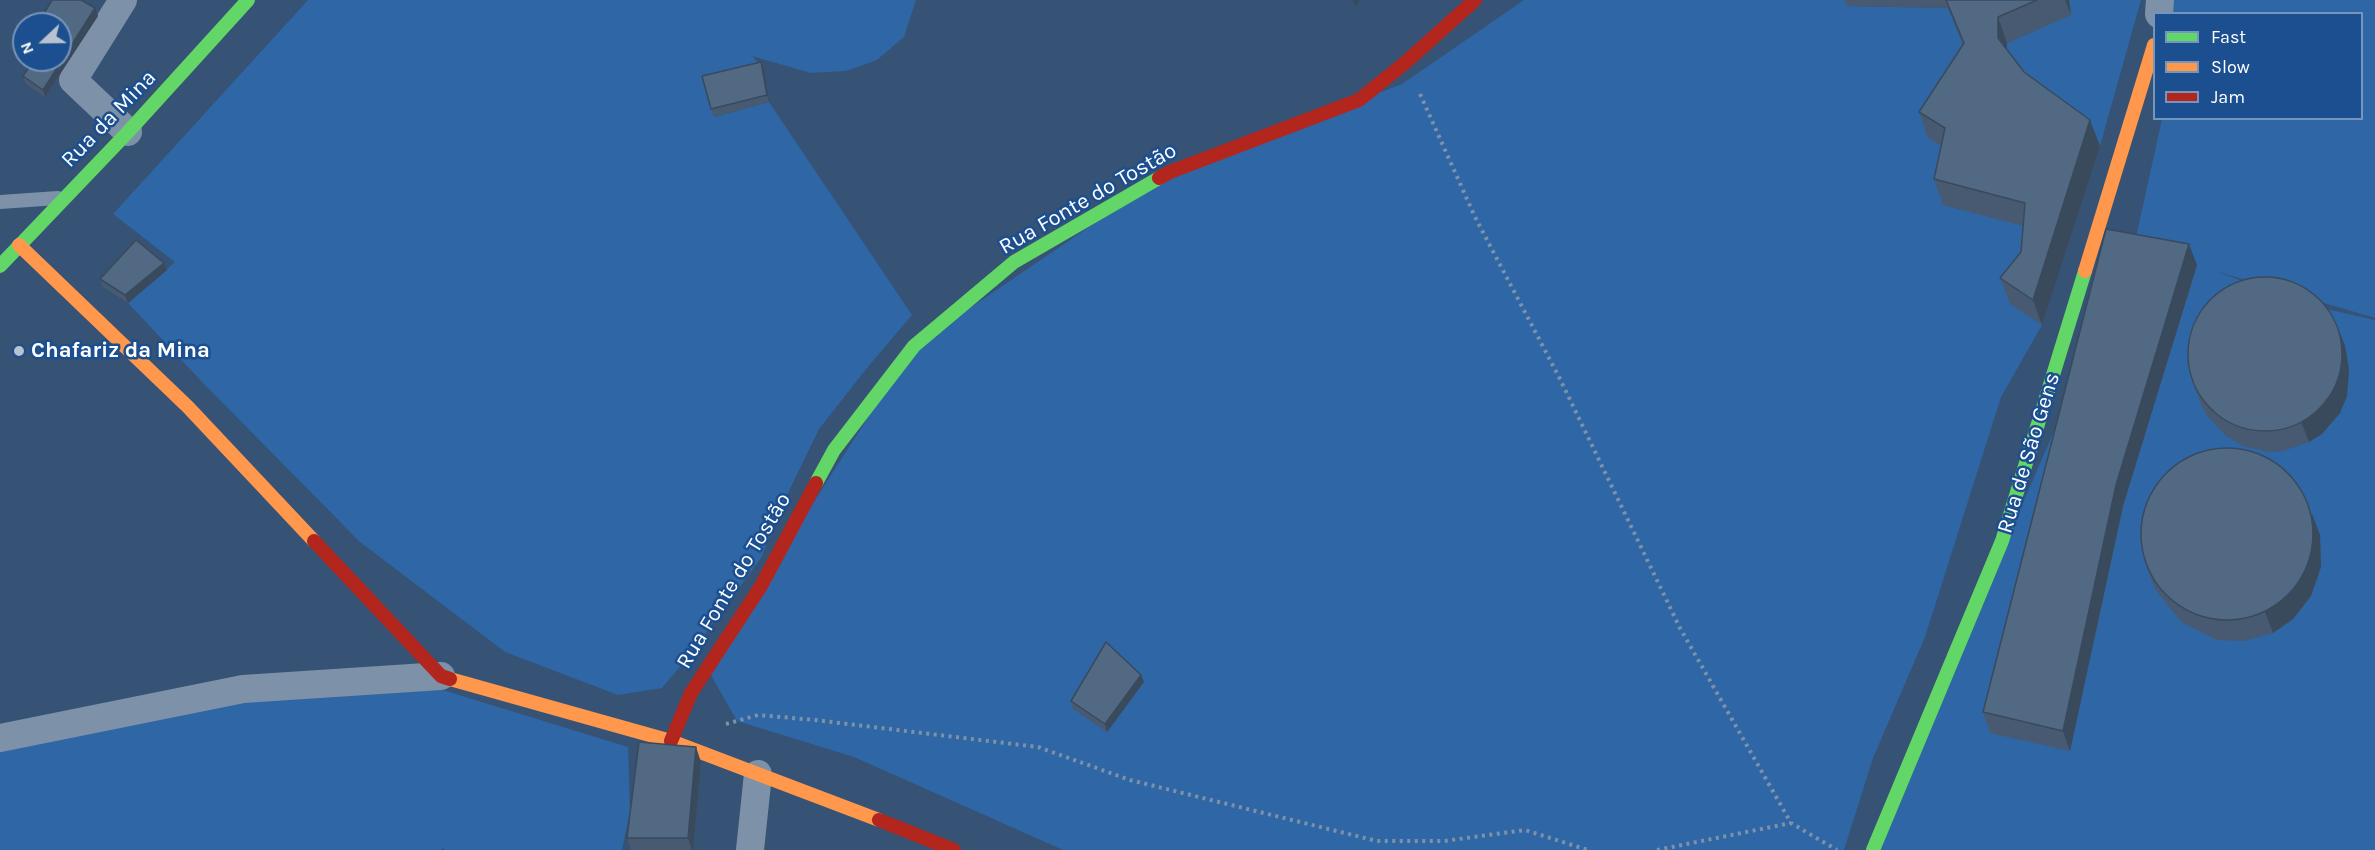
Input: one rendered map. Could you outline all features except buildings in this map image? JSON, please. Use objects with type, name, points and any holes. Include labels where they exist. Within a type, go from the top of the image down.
[{"type":"street","points":[[123,0],[73,80],[128,132]]},
{"type":"street","name":"Rua da Mina","points":[[0,266],[128,132],[248,0]]},
{"type":"street","name":"Rua Fonte do Tostão","points":[[671,741],[691,693],[761,586],[834,450],[914,346],[1014,262],[1160,177],[1359,100],[1406,62],[1473,1]]},
{"type":"street","name":"Rua de São Gens","points":[[1873,850],[2002,541],[2153,48]]},
{"type":"street","points":[[19,245],[188,407],[441,676]]},
{"type":"street","points":[[0,738],[243,689],[441,676],[671,741],[954,850]]},
{"type":"street","points":[[750,850],[758,774]]},
{"type":"lane","points":[[0,202],[63,198]]},
{"type":"path","points":[[1406,62],[1475,217],[1560,379],[1680,628],[1791,823],[1837,850]]},
{"type":"path","points":[[726,724],[758,715],[1038,747],[1130,780],[1377,840],[1444,841],[1525,830],[1588,850]]},
{"type":"path","points":[[1657,850],[1791,823]]},
{"type":"shaded area","points":[[308,0],[916,0],[904,37],[877,60],[846,71],[811,73],[752,56],[764,69],[714,117],[769,102],[912,315],[819,429],[788,493],[761,558],[688,657],[662,688],[618,695],[505,652],[360,542],[203,383],[128,303],[175,262],[113,214]]},
{"type":"shaded area","points":[[1524,0],[1850,0],[1847,6],[1948,8],[1973,69],[1955,154],[2034,229],[2042,325],[2001,397],[1925,637],[1873,758],[1844,850],[1063,850],[854,757],[737,721],[707,668],[914,346],[1170,172],[1402,84]]},
{"type":"shaded area","points":[[2069,0],[2141,0],[2100,146],[2033,97],[2007,63],[2007,43],[2070,15]]},
{"type":"shaded area","points":[[2167,0],[2375,0],[2375,318],[2215,271],[2305,304],[2375,320],[2375,850],[1873,850],[2134,246],[2162,120],[2363,120],[2363,12],[2169,12]]},
{"type":"shaded area","points":[[443,690],[628,747],[630,811],[622,850],[445,850],[443,848],[441,850],[0,850],[0,752],[238,701]]},
{"type":"traffic: fast","points":[[0,266],[128,132],[248,0]]},
{"type":"traffic: fast","points":[[816,483],[834,450],[914,346],[1014,262],[1159,178]]},
{"type":"traffic: fast","points":[[1873,850],[2002,541],[2085,271]]},
{"type":"traffic: slow","points":[[2085,271],[2153,48]]},
{"type":"traffic: slow","points":[[19,245],[188,407],[314,541]]},
{"type":"traffic: slow","points":[[450,679],[671,741],[879,820]]},
{"type":"traffic: jam","points":[[1159,178],[1359,100],[1406,62],[1475,0]]},
{"type":"traffic: jam","points":[[671,741],[691,693],[761,586],[816,483]]},
{"type":"traffic: jam","points":[[314,541],[441,676],[450,679]]},
{"type":"traffic: jam","points":[[879,820],[954,850]]},
{"type":"place","name":"Chafariz da Mina","points":[[19,351]]}]
